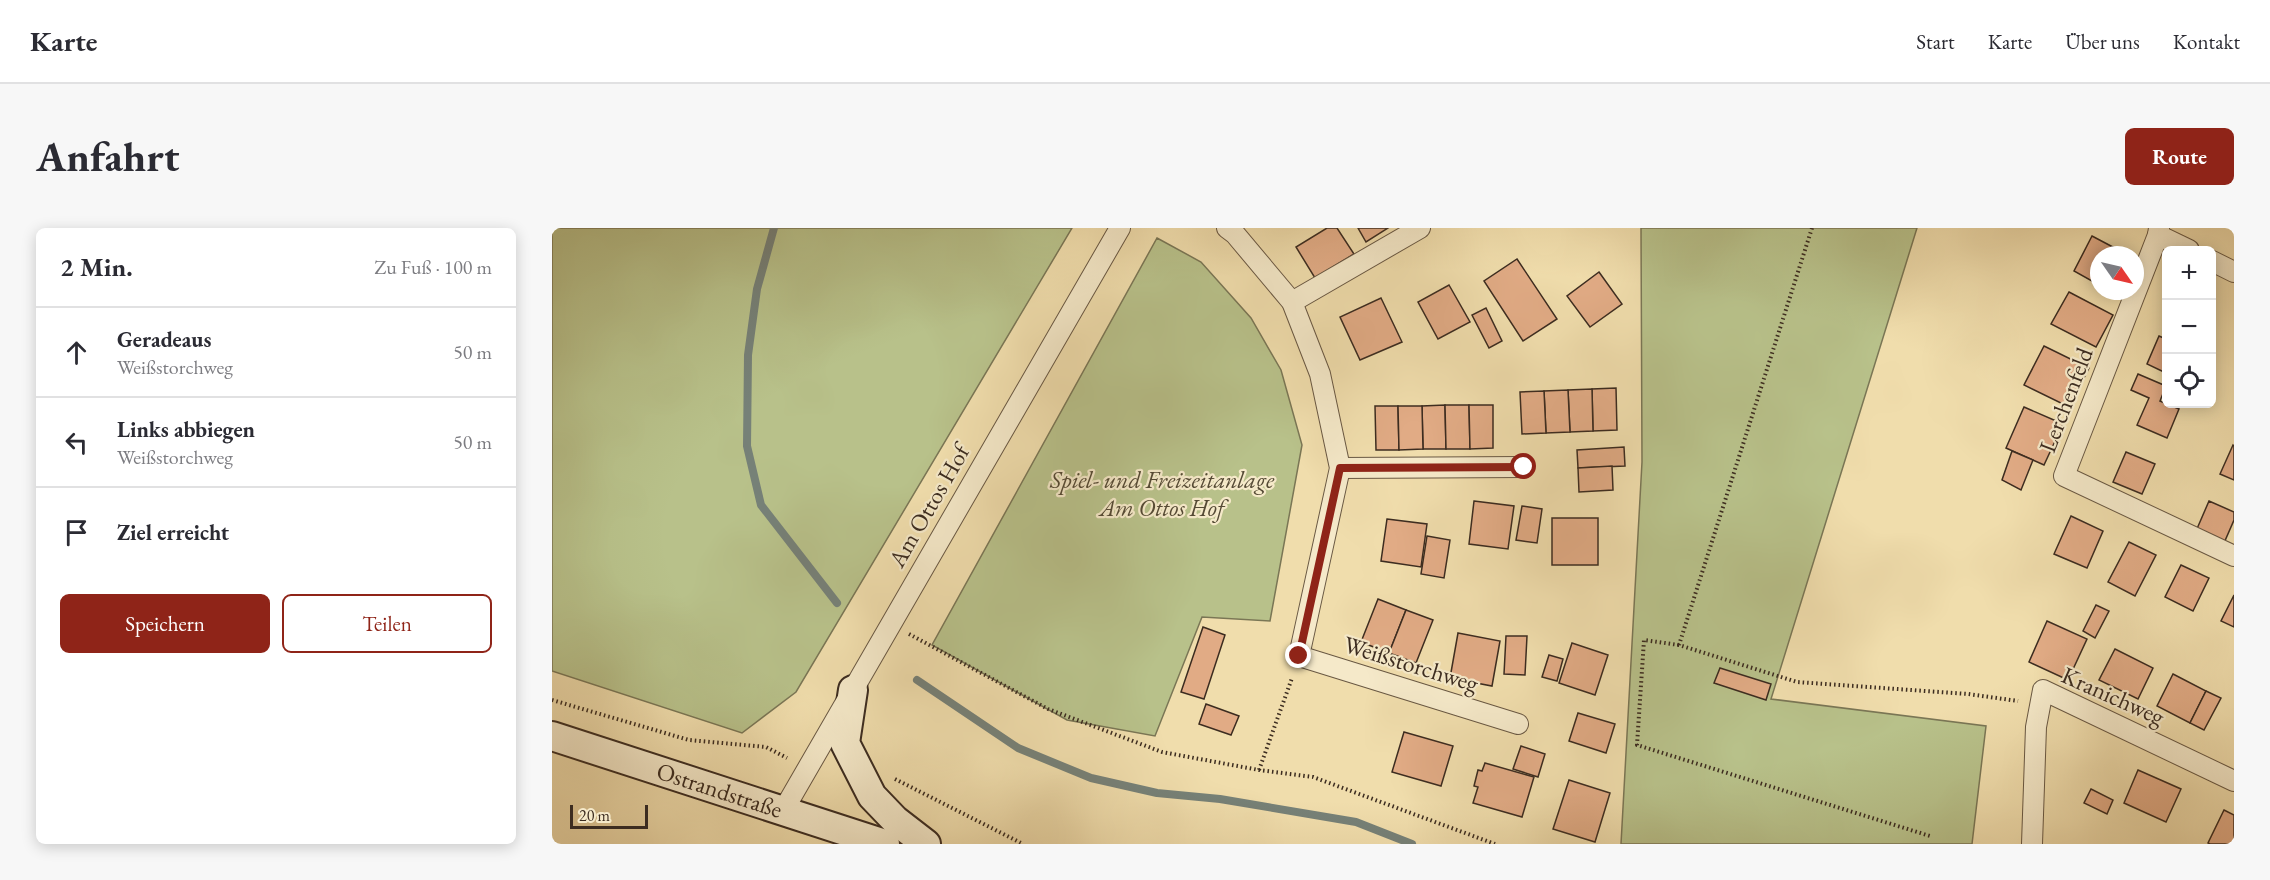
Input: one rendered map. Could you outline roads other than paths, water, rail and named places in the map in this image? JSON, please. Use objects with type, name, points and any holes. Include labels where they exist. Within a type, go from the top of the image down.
[{"type":"main road","points":[[853,690],[845,742],[850,753],[872,796],[895,820],[926,844]]},
{"type":"main road","name":"Ostrandstraße","points":[[552,736],[885,844]]},
{"type":"street","name":"Am Ottos Hof","points":[[783,811],[1120,228]]},
{"type":"street","points":[[1227,228],[1235,234],[1292,302],[1320,374],[1340,468],[1524,467]]},
{"type":"street","points":[[1292,302],[1420,228]]},
{"type":"street","points":[[2159,232],[2182,246]]},
{"type":"street","name":"Lerchenfeld","points":[[2159,232],[2064,476],[2234,556]]},
{"type":"street","points":[[2216,263],[2234,272]]},
{"type":"street","name":"Weißstorchweg","points":[[1340,468],[1299,656],[1518,724]]},
{"type":"street","name":"Kranichweg","points":[[2032,844],[2036,727],[2043,690],[2234,781]]},
{"type":"waterway","points":[[774,228],[757,289],[748,355],[747,446],[761,505],[837,603]]},
{"type":"waterway","points":[[917,680],[1018,748],[1091,778],[1157,793],[1220,799],[1356,822],[1412,844]]},
{"type":"park label","name":"Spiel- und Freizeitanlage Am Ottos Hof","points":[[1162,494]]}]
